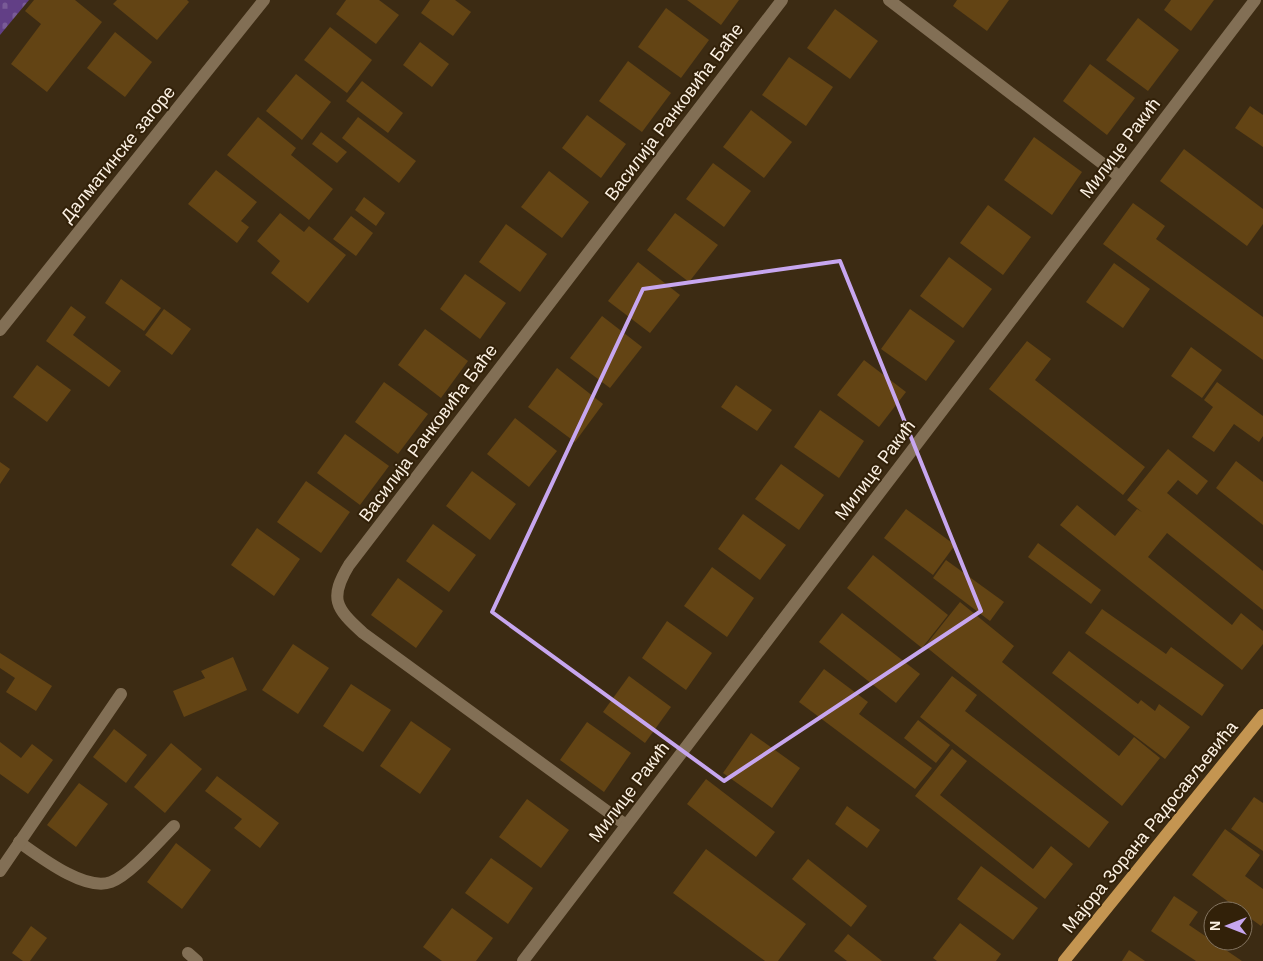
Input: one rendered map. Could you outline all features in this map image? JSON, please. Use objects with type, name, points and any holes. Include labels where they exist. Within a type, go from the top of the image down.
[{"type":"main road","name":"Мајора Зорана Радосављевића","points":[[1064,961],[1263,715]]},
{"type":"street","name":"Далматинске загоре","points":[[0,330],[264,0]]},
{"type":"street","name":"Василија Ранковића Баће","points":[[626,825],[363,632],[349,620],[340,608],[336,596],[339,582],[349,566],[782,0]]},
{"type":"street","points":[[889,0],[1120,177]]},
{"type":"street","name":"Милице Ракић","points":[[523,961],[1255,0]]},
{"type":"street","points":[[0,870],[121,694]]},
{"type":"street","points":[[18,842],[76,878],[98,883],[111,882],[134,866],[174,826]]},
{"type":"highlighted area","points":[[840,261],[981,611],[724,781],[492,612],[643,289]]},
{"type":"green space","points":[[0,0],[29,0],[0,35]]},
{"type":"building","points":[[34,0],[75,0],[102,22],[47,92],[11,64],[41,24],[25,11]]},
{"type":"building","points":[[117,0],[187,0],[189,2],[157,40],[113,4]]},
{"type":"building","points":[[346,0],[379,0],[399,15],[376,44],[336,14]]},
{"type":"building","points":[[430,0],[455,0],[471,12],[453,36],[421,13]]},
{"type":"building","points":[[687,0],[739,0],[721,25]]},
{"type":"building","points":[[957,0],[1009,0],[987,31],[953,6]]},
{"type":"building","points":[[1171,0],[1214,0],[1191,31],[1164,10]]},
{"type":"building","points":[[666,8],[709,40],[681,78],[638,47]]},
{"type":"building","points":[[835,9],[878,41],[850,79],[807,48]]},
{"type":"building","points":[[1138,18],[1179,50],[1148,91],[1106,60]]},
{"type":"building","points":[[330,27],[372,60],[347,93],[304,60]]},
{"type":"building","points":[[115,32],[152,62],[125,97],[87,68]]},
{"type":"building","points":[[420,42],[449,64],[432,87],[403,65]]},
{"type":"building","points":[[789,57],[833,87],[806,126],[762,95]]},
{"type":"building","points":[[628,61],[671,93],[642,132],[599,101]]},
{"type":"building","points":[[1090,64],[1135,98],[1107,135],[1063,101]]},
{"type":"building","points":[[296,74],[331,102],[302,140],[266,111]]},
{"type":"building","points":[[362,81],[403,113],[388,133],[346,101]]},
{"type":"building","points":[[1250,106],[1263,115],[1263,147],[1235,128]]},
{"type":"building","points":[[751,110],[792,142],[764,178],[723,147]]},
{"type":"building","points":[[587,115],[626,144],[601,178],[562,148]]},
{"type":"building","points":[[258,117],[296,148],[291,155],[333,189],[309,220],[227,155]]},
{"type":"building","points":[[358,117],[416,161],[399,183],[342,138]]},
{"type":"building","points":[[321,132],[347,152],[337,163],[312,144]]},
{"type":"building","points":[[1034,137],[1082,172],[1052,215],[1004,180]]},
{"type":"building","points":[[1184,149],[1263,209],[1263,224],[1247,246],[1160,181]]},
{"type":"building","points":[[713,163],[751,191],[724,227],[686,199]]},
{"type":"building","points":[[216,170],[257,202],[241,221],[249,227],[237,243],[188,204]]},
{"type":"building","points":[[549,171],[589,202],[562,238],[521,207]]},
{"type":"building","points":[[364,197],[385,213],[376,226],[355,210]]},
{"type":"building","points":[[1133,203],[1165,226],[1156,239],[1263,317],[1263,360],[1103,244]]},
{"type":"building","points":[[988,205],[1031,237],[1003,275],[960,243]]},
{"type":"building","points":[[280,213],[304,232],[309,226],[346,255],[308,303],[271,273],[280,261],[257,241]]},
{"type":"building","points":[[675,213],[718,245],[689,282],[647,250]]},
{"type":"building","points":[[351,216],[373,233],[356,256],[333,239]]},
{"type":"building","points":[[506,224],[547,254],[520,292],[479,262]]},
{"type":"building","points":[[949,257],[992,289],[963,328],[920,296]]},
{"type":"building","points":[[638,262],[680,295],[650,333],[608,301]]},
{"type":"building","points":[[1114,263],[1150,289],[1123,328],[1086,302]]},
{"type":"building","points":[[465,274],[506,303],[480,339],[440,309]]},
{"type":"building","points":[[121,279],[161,308],[144,331],[105,303]]},
{"type":"building","points":[[71,306],[86,317],[73,335],[121,371],[109,387],[46,341]]},
{"type":"building","points":[[164,309],[191,329],[172,355],[145,335]]},
{"type":"building","points":[[910,309],[955,341],[926,381],[881,349]]},
{"type":"building","points":[[602,316],[642,347],[610,388],[570,358]]},
{"type":"building","points":[[425,329],[468,361],[441,398],[398,365]]},
{"type":"building","points":[[1027,341],[1051,359],[1035,380],[1145,467],[1123,495],[989,389]]},
{"type":"building","points":[[1191,347],[1222,370],[1202,398],[1171,376]]},
{"type":"building","points":[[864,360],[906,392],[879,427],[837,395]]},
{"type":"building","points":[[37,365],[71,390],[47,422],[13,397]]},
{"type":"building","points":[[557,368],[603,404],[575,442],[528,407]]},
{"type":"building","points":[[384,382],[428,414],[398,454],[355,422]]},
{"type":"building","points":[[1217,382],[1263,416],[1263,436],[1259,442],[1234,424],[1214,452],[1192,437],[1213,407],[1204,400]]},
{"type":"building","points":[[736,385],[772,410],[757,431],[721,407]]},
{"type":"building","points":[[820,410],[864,441],[839,478],[794,447]]},
{"type":"building","points":[[515,418],[557,451],[529,487],[487,454]]},
{"type":"building","points":[[345,434],[389,466],[360,505],[317,473]]},
{"type":"building","points":[[1168,449],[1208,481],[1197,495],[1178,480],[1167,493],[1263,571],[1263,610],[1167,533],[1148,557],[1232,625],[1241,613],[1263,631],[1263,644],[1242,670],[1060,525],[1077,505],[1115,536],[1137,509],[1142,512],[1127,500]]},
{"type":"building","points":[[1236,461],[1263,482],[1263,525],[1216,488]]},
{"type":"building","points":[[0,462],[10,469],[0,484]]},
{"type":"building","points":[[781,464],[824,495],[799,530],[755,499]]},
{"type":"building","points":[[472,471],[516,504],[490,540],[446,506]]},
{"type":"building","points":[[306,481],[350,512],[321,553],[277,522]]},
{"type":"building","points":[[906,509],[955,545],[933,575],[884,538]]},
{"type":"building","points":[[743,514],[786,545],[760,580],[718,549]]},
{"type":"building","points":[[433,524],[476,555],[449,592],[406,561]]},
{"type":"building","points":[[257,528],[300,559],[274,596],[231,565]]},
{"type":"building","points":[[1038,543],[1101,590],[1091,604],[1028,557]]},
{"type":"building","points":[[873,555],[948,615],[922,648],[847,588]]},
{"type":"building","points":[[946,560],[1004,602],[990,621],[933,578]]},
{"type":"building","points":[[712,567],[754,598],[727,637],[684,606]]},
{"type":"building","points":[[398,578],[443,611],[416,648],[371,615]]},
{"type":"building","points":[[960,602],[1014,646],[1002,662],[1119,756],[1134,737],[1160,758],[1122,806],[925,646]]},
{"type":"building","points":[[1102,609],[1166,654],[1171,647],[1224,685],[1202,716],[1085,633]]},
{"type":"building","points":[[842,613],[920,674],[896,703],[819,642]]},
{"type":"building","points":[[667,621],[712,653],[686,690],[642,658]]},
{"type":"building","points":[[293,644],[329,668],[298,714],[262,690]]},
{"type":"building","points":[[1069,651],[1138,704],[1141,700],[1155,711],[1159,704],[1190,727],[1165,759],[1052,673]]},
{"type":"building","points":[[0,653],[52,686],[36,711],[6,692],[15,678],[0,668]]},
{"type":"building","points":[[233,657],[247,690],[184,717],[173,691],[205,678],[201,671]]},
{"type":"building","points":[[824,669],[868,702],[859,714],[932,768],[915,789],[799,702]]},
{"type":"building","points":[[629,676],[671,707],[645,743],[603,712]]},
{"type":"building","points":[[952,676],[977,695],[965,711],[1109,822],[1089,848],[920,717]]},
{"type":"building","points":[[351,684],[391,710],[363,752],[323,726]]},
{"type":"building","points":[[918,720],[950,745],[936,763],[904,738]]},
{"type":"building","points":[[411,721],[451,749],[420,794],[380,766]]},
{"type":"building","points":[[587,722],[631,753],[604,792],[560,760]]},
{"type":"building","points":[[114,729],[147,755],[126,783],[93,757]]},
{"type":"building","points":[[751,733],[800,768],[772,808],[723,773]]},
{"type":"building","points":[[0,742],[21,758],[32,744],[53,760],[28,794],[0,774]]},
{"type":"building","points":[[171,743],[202,769],[165,813],[134,787]]},
{"type":"building","points":[[952,749],[967,761],[940,795],[1033,869],[1051,846],[1073,864],[1045,899],[915,796]]},
{"type":"building","points":[[217,776],[279,823],[260,848],[234,828],[242,819],[205,791]]},
{"type":"building","points":[[706,779],[775,832],[756,857],[687,804]]},
{"type":"building","points":[[79,783],[108,804],[76,847],[47,825]]},
{"type":"building","points":[[1254,797],[1263,803],[1263,851],[1231,829]]},
{"type":"building","points":[[527,799],[569,830],[541,868],[499,837]]},
{"type":"building","points":[[847,806],[880,830],[867,848],[835,824]]},
{"type":"building","points":[[1225,829],[1260,855],[1245,876],[1263,889],[1263,923],[1261,926],[1253,920],[1253,901],[1227,901],[1192,875]]},
{"type":"building","points":[[176,843],[211,870],[182,909],[147,882]]},
{"type":"building","points":[[706,849],[806,924],[778,961],[765,961],[673,893]]},
{"type":"building","points":[[491,858],[533,888],[508,924],[465,893]]},
{"type":"building","points":[[808,859],[867,906],[851,927],[792,879]]},
{"type":"building","points":[[981,866],[1038,908],[1013,940],[957,899]]},
{"type":"building","points":[[1174,896],[1198,912],[1189,925],[1203,935],[1203,951],[1227,951],[1242,961],[1196,961],[1151,931]]},
{"type":"building","points":[[452,908],[493,938],[476,961],[442,961],[423,947]]},
{"type":"building","points":[[960,923],[1001,954],[996,961],[937,961],[933,958]]},
{"type":"building","points":[[31,926],[47,938],[30,961],[23,961],[12,953]]},
{"type":"building","points":[[848,934],[882,961],[847,961],[834,951]]},
{"type":"building","points":[[1129,950],[1145,961],[1122,961]]}]
